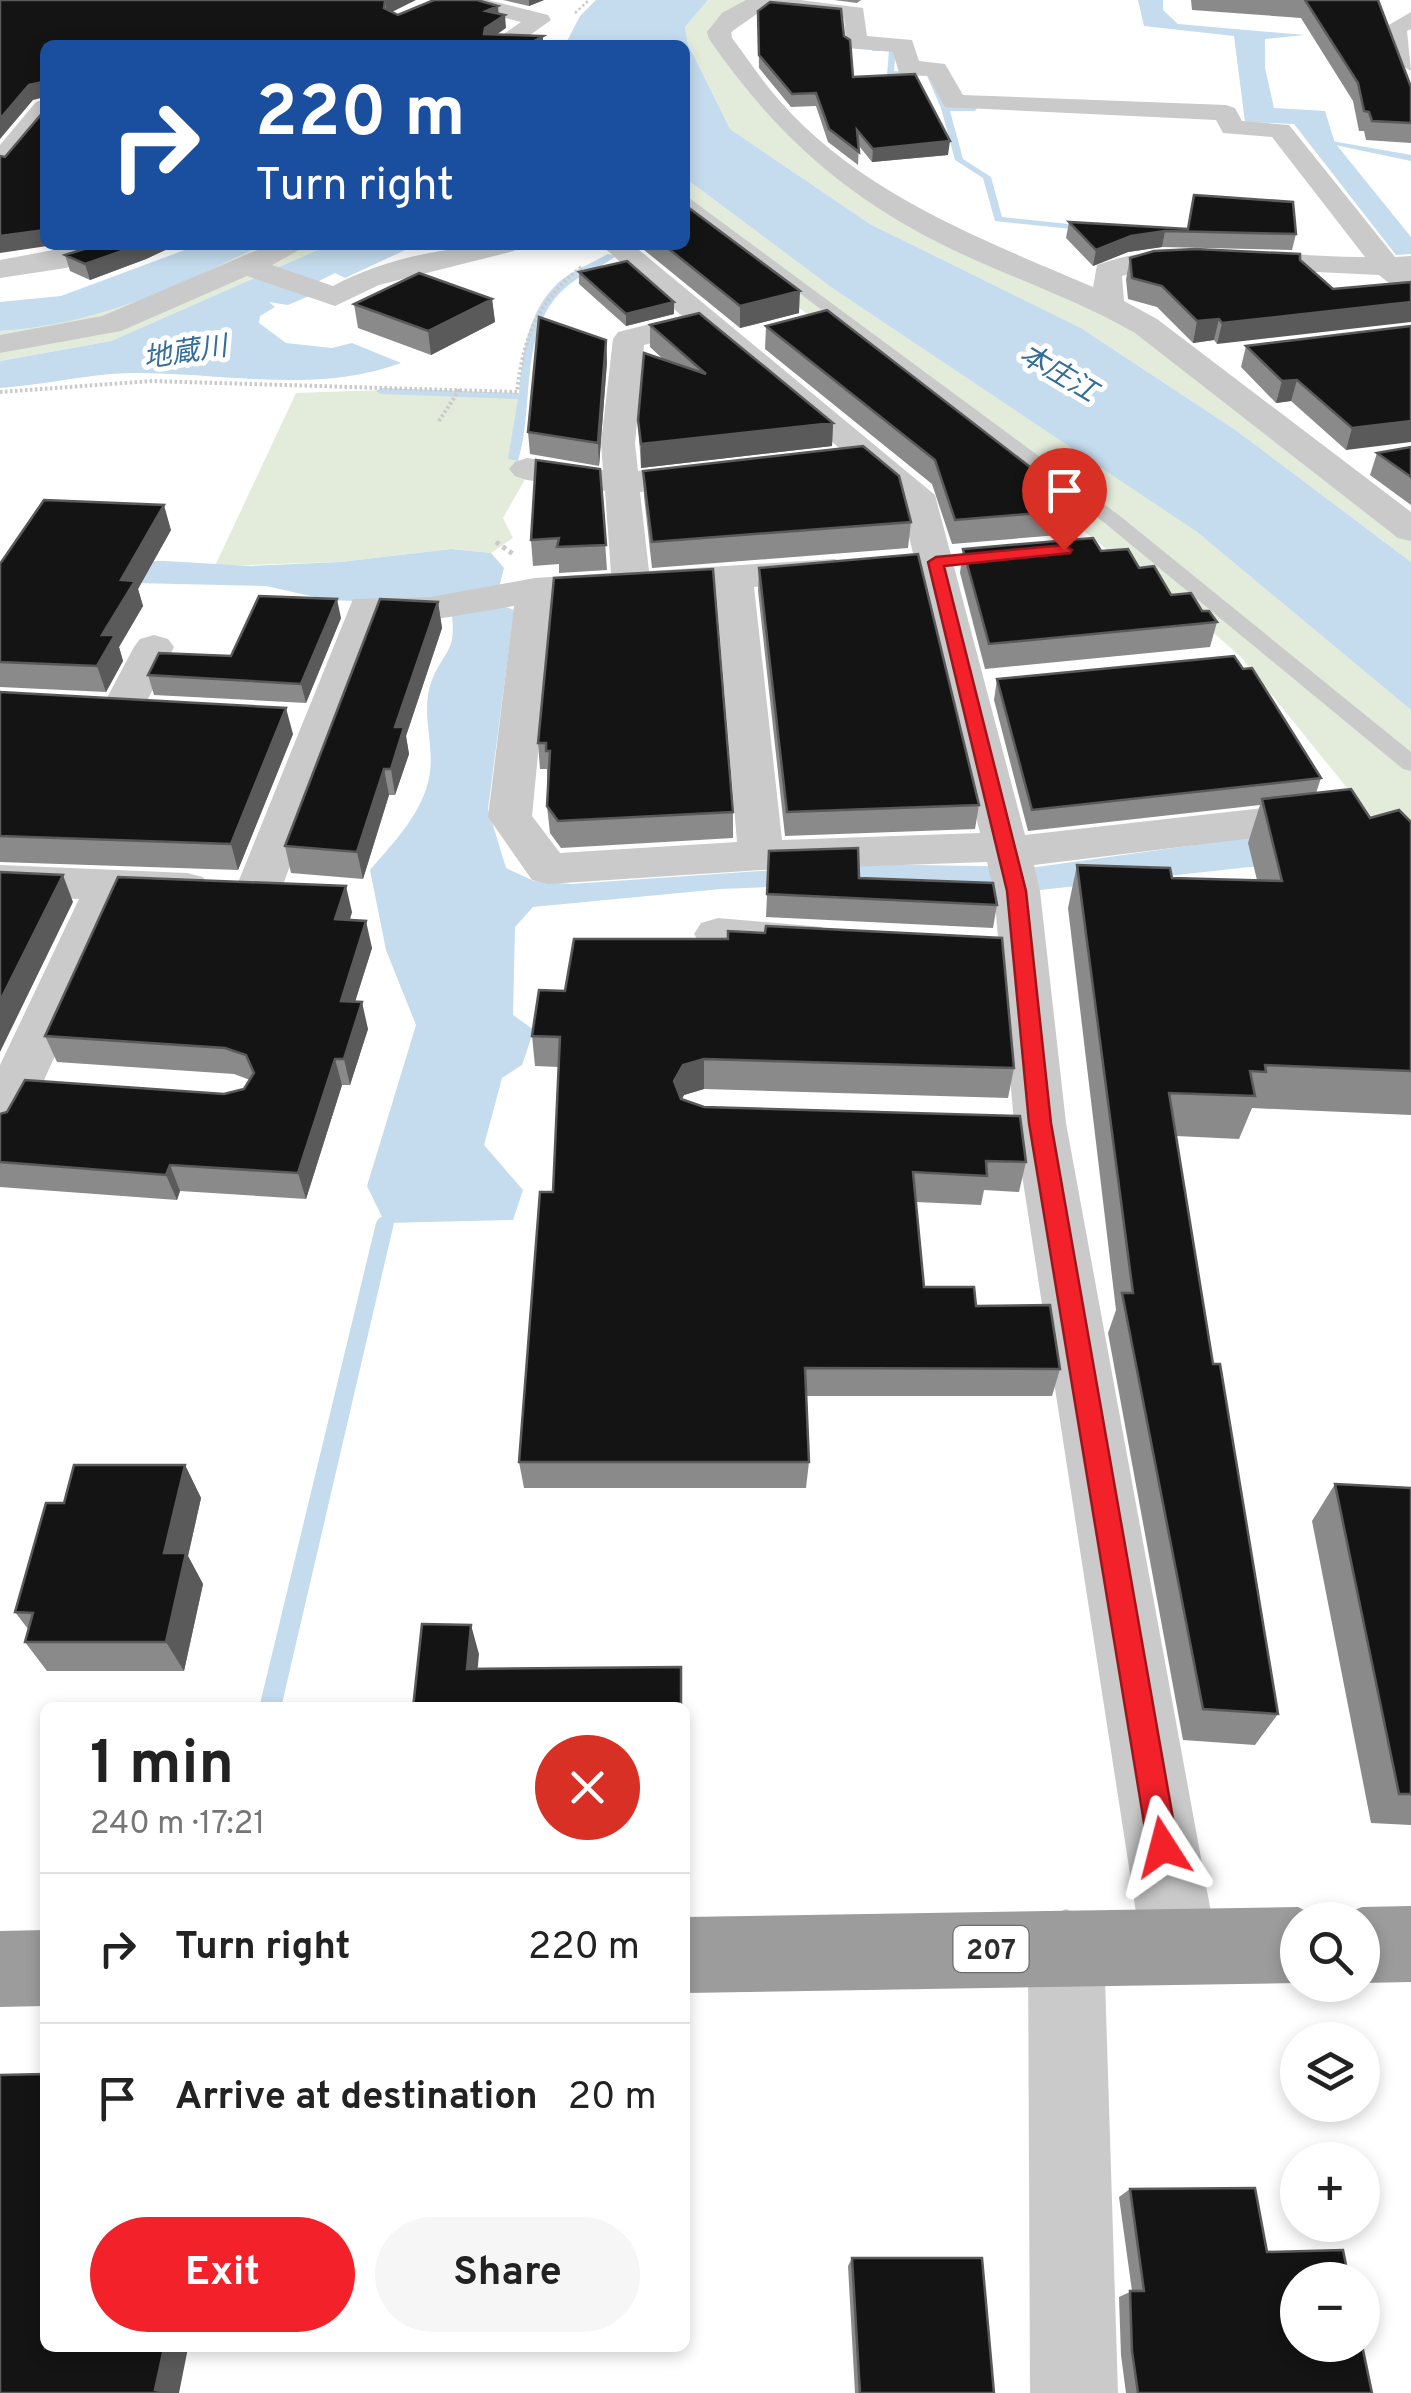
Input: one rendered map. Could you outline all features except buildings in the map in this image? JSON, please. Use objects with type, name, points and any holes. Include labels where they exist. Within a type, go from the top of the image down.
[{"type":"highway","points":[[1380,1945],[1411,1944]]},
{"type":"highway","name":"207","points":[[690,1955],[1280,1945]]},
{"type":"highway","points":[[0,1969],[40,1968]]},
{"type":"street","points":[[462,0],[540,20],[508,40]]},
{"type":"street","points":[[1411,286],[1398,265],[1280,130],[1232,128],[1228,118],[954,102],[936,69],[908,68],[904,45],[855,43],[855,13],[762,1],[730,18],[719,32],[771,108],[839,170],[950,236],[1108,305],[1192,360],[1411,530]]},
{"type":"street","points":[[1411,19],[1394,30],[1411,64]]},
{"type":"street","points":[[15,97],[40,97]]},
{"type":"street","points":[[1,159],[40,113]]},
{"type":"street","points":[[0,269],[66,259],[94,250]]},
{"type":"street","points":[[0,344],[110,324],[283,250]]},
{"type":"street","points":[[247,266],[335,297],[368,279],[484,250]]},
{"type":"street","points":[[611,250],[732,333],[918,495],[922,563],[987,685],[1011,866],[1004,948],[1020,1122],[1178,1945]]},
{"type":"street","points":[[1108,305],[1108,271],[1131,261],[1194,256],[1314,266],[1398,265]]},
{"type":"street","points":[[632,584],[618,444],[629,338],[732,333]]},
{"type":"street","points":[[1192,360],[1229,355]]},
{"type":"street","points":[[814,462],[870,456]]},
{"type":"street","points":[[1328,467],[1378,460]]},
{"type":"street","points":[[526,469],[622,483],[760,469]]},
{"type":"street","points":[[0,880],[277,891],[306,719],[367,607],[400,612],[452,607],[522,593],[922,563]]},
{"type":"street","points":[[734,578],[761,854]]},
{"type":"street","points":[[522,593],[510,818],[548,869],[761,854],[1011,866],[1035,850],[1356,812]]},
{"type":"street","points":[[123,710],[154,647]]},
{"type":"street","points":[[6,1094],[109,885]]},
{"type":"street","points":[[718,934],[852,941]]},
{"type":"street","points":[[6,1094],[77,1086]]},
{"type":"street","points":[[1066,1947],[1064,2030],[1074,2393]]},
{"type":"lane","points":[[690,204],[1113,520],[1411,764]]},
{"type":"path","points":[[0,392],[152,380],[311,389],[516,392],[520,356],[539,305],[557,283],[604,250]]},
{"type":"path","points":[[439,420],[460,390]]},
{"type":"green space","points":[[708,0],[768,0],[738,18],[730,38],[780,109],[840,166],[958,237],[1136,312],[1411,522],[1411,562],[1237,431],[1081,328],[870,224],[730,129],[690,48],[685,27]]},
{"type":"green space","points":[[690,182],[835,290],[1197,532],[1411,710],[1411,830],[1373,820],[1241,657],[690,222]]},
{"type":"green space","points":[[252,250],[318,250],[111,341],[0,361],[0,331],[102,312]]},
{"type":"green space","points":[[384,390],[520,395],[513,460],[535,462],[503,518],[513,538],[491,553],[451,549],[340,562],[215,566],[296,393]]},
{"type":"water","points":[[596,0],[708,0],[685,27],[687,40],[568,40],[580,16]]},
{"type":"water","points":[[1138,0],[1163,0],[1163,10],[1178,24],[1305,35],[1265,39],[1265,68],[1274,108],[1325,111],[1335,143],[1411,237],[1411,254],[1396,255],[1294,124],[1245,122],[1234,36],[1144,26]]},
{"type":"water","name":"本庄江","points":[[690,48],[730,129],[870,224],[1081,328],[1237,431],[1411,562],[1411,710],[1197,532],[835,290],[690,182]]},
{"type":"water","points":[[185,250],[252,250],[135,302],[69,321],[0,331],[0,302],[61,296]]},
{"type":"water","name":"地蔵川","points":[[318,250],[405,250],[345,278],[335,273],[299,291],[309,296],[288,305],[269,302],[275,307],[260,316],[259,323],[286,343],[332,348],[352,343],[401,363],[335,378],[267,380],[131,373],[0,388],[0,361],[111,341]]},
{"type":"water","points":[[451,549],[491,553],[504,568],[495,603],[514,610],[488,809],[506,868],[534,881],[571,884],[864,864],[1037,867],[1373,820],[1268,865],[1040,890],[1029,883],[894,882],[721,889],[533,907],[515,927],[513,1015],[534,1030],[522,1065],[502,1078],[484,1145],[523,1190],[513,1220],[385,1223],[367,1186],[416,1025],[386,950],[370,870],[407,825],[427,786],[431,761],[429,691],[451,645],[452,616],[428,604],[329,600],[266,586],[0,580],[0,562],[164,561],[251,566],[340,562]]},
{"type":"waterway","points":[[875,49],[893,49],[890,73],[930,74],[945,108]]},
{"type":"waterway","points":[[945,108],[975,109]]},
{"type":"waterway","points":[[945,108],[959,160],[987,177],[998,219],[1088,229]]},
{"type":"waterway","points":[[1335,143],[1411,158]]},
{"type":"waterway","points":[[524,396],[537,322],[552,295],[611,256]]},
{"type":"waterway","points":[[381,391],[524,396]]},
{"type":"waterway","points":[[514,459],[524,396]]},
{"type":"waterway","points":[[271,1702],[385,1223]]},
{"type":"route","points":[[1064,550],[936,562],[1017,891],[1040,1123],[1163,1847]]}]
